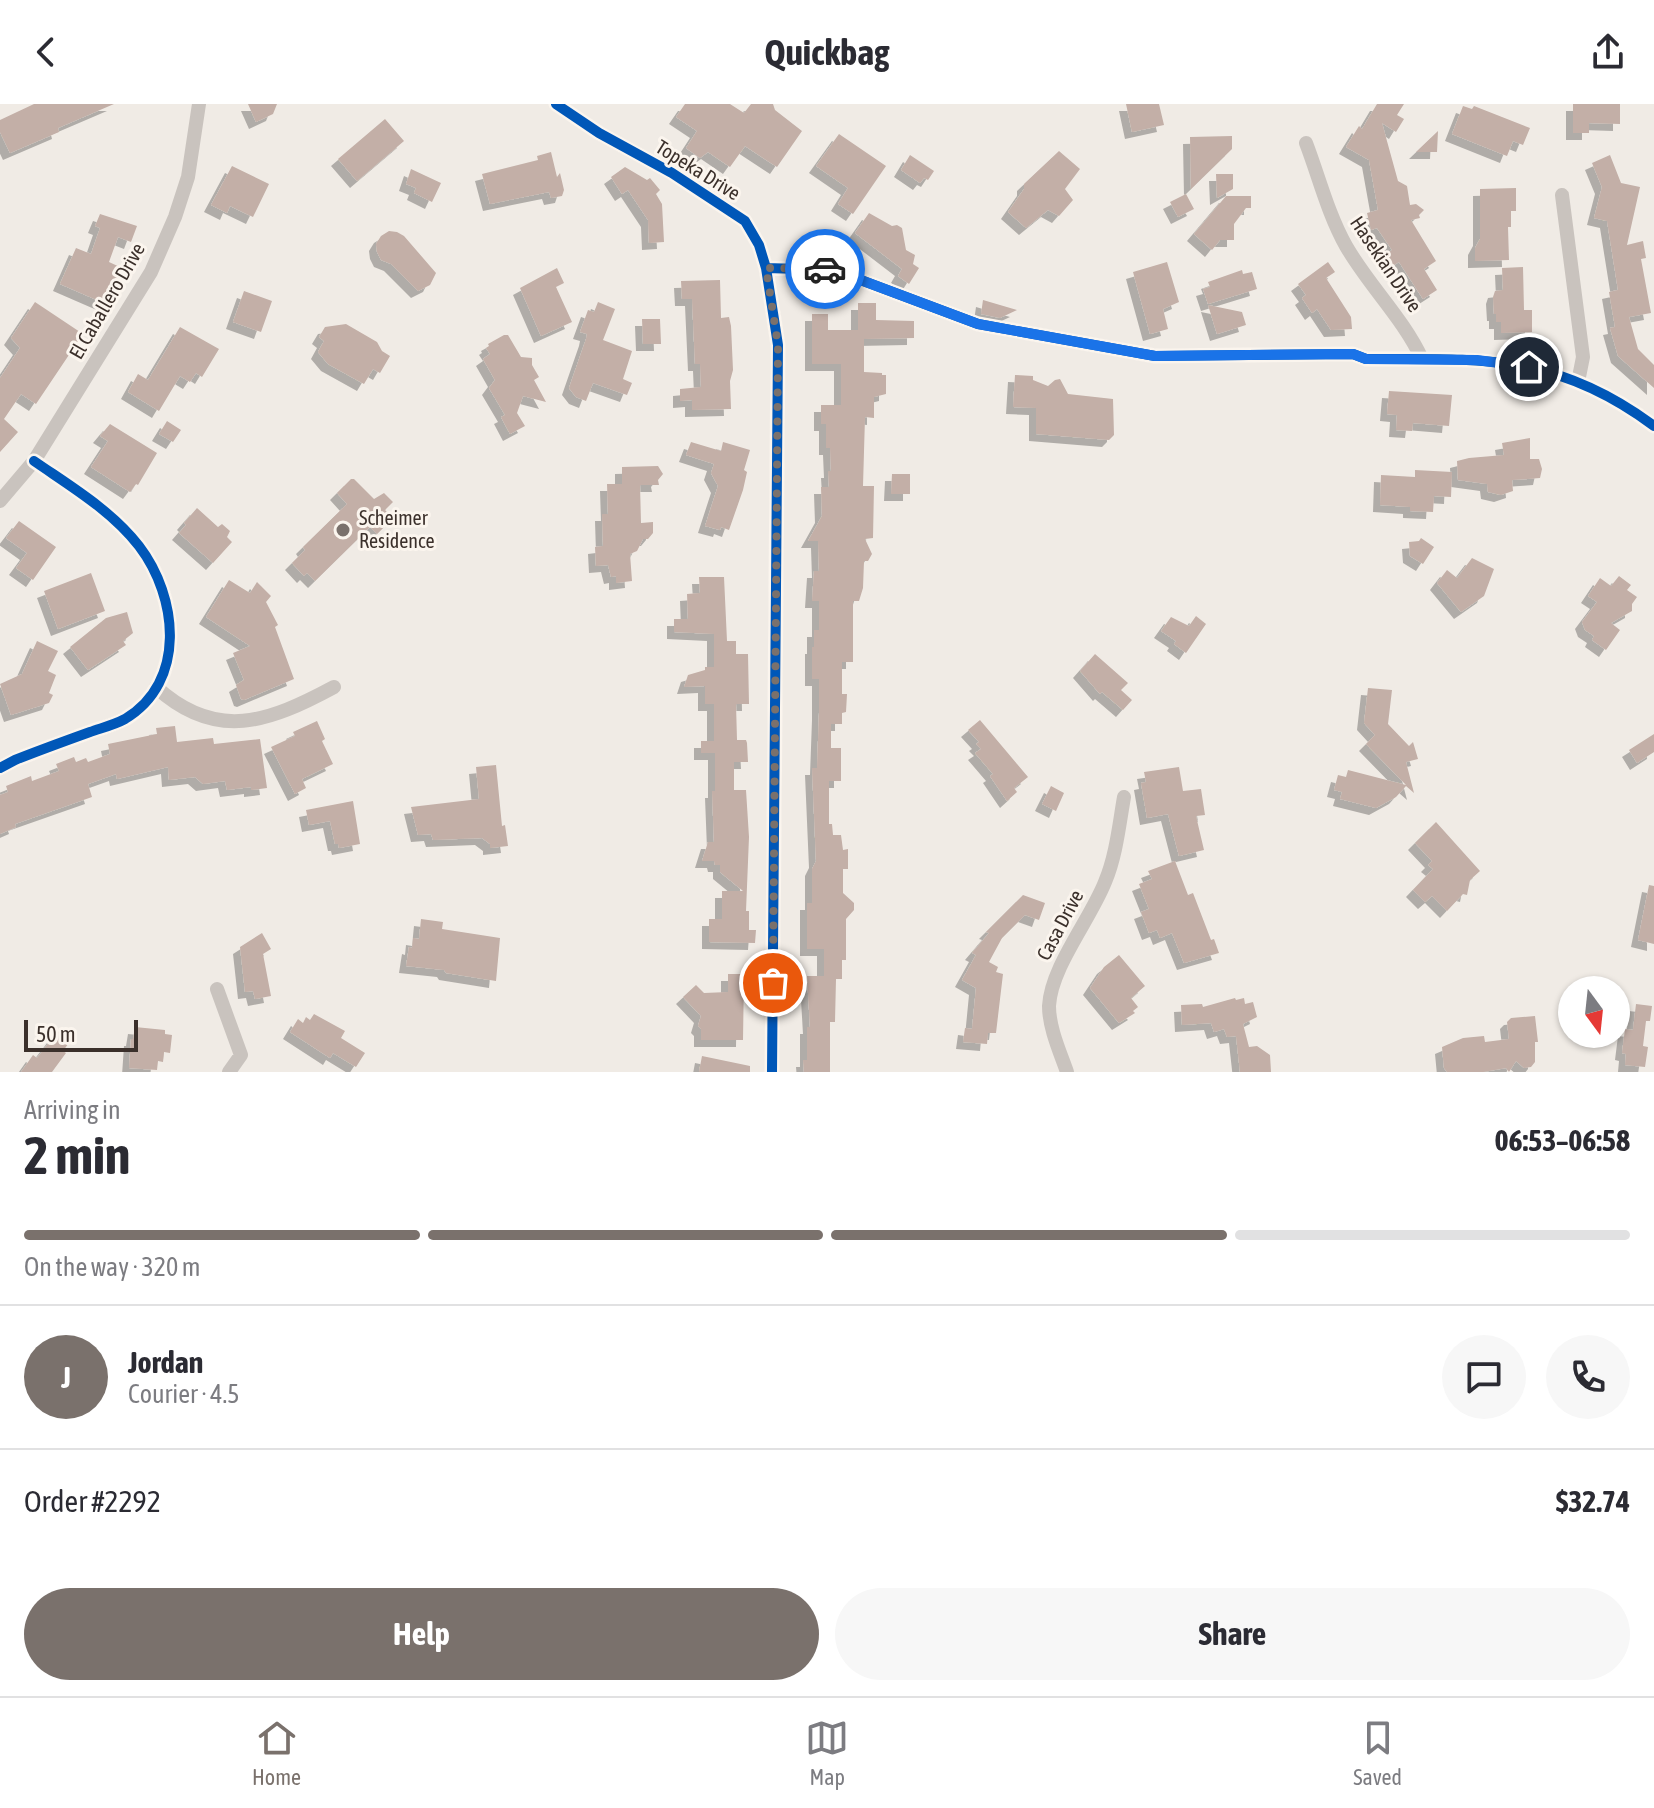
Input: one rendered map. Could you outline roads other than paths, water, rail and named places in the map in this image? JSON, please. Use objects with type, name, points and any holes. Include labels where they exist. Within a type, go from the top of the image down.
[{"type":"street","name":"El Caballero Drive","points":[[0,501],[34,461],[151,272],[175,217],[188,177],[199,104]]},
{"type":"street","name":"Topeka Drive","points":[[556,104],[745,221],[759,245],[766,268],[778,345],[772,1072]]},
{"type":"street","name":"Hasekian Drive","points":[[1306,143],[1333,222],[1345,245],[1412,339],[1422,359]]},
{"type":"street","points":[[1562,195],[1583,357],[1578,382]]},
{"type":"street","points":[[766,268],[834,270],[978,324],[1155,356],[1353,354],[1366,359],[1510,363],[1549,371],[1578,382],[1607,395],[1654,426]]},
{"type":"street","points":[[0,768],[125,719],[152,695],[169,661],[172,627],[158,579],[139,546],[106,512],[34,461]]},
{"type":"street","points":[[156,687],[176,705],[192,714],[229,722],[263,718],[334,687]]},
{"type":"street","name":"Casa Drive","points":[[1067,1072],[1049,1007],[1056,974],[1106,881],[1118,837],[1124,797]]},
{"type":"street","points":[[217,989],[241,1055],[229,1072]]},
{"type":"place","name":"Scheimer Residence","points":[[343,530]]}]
